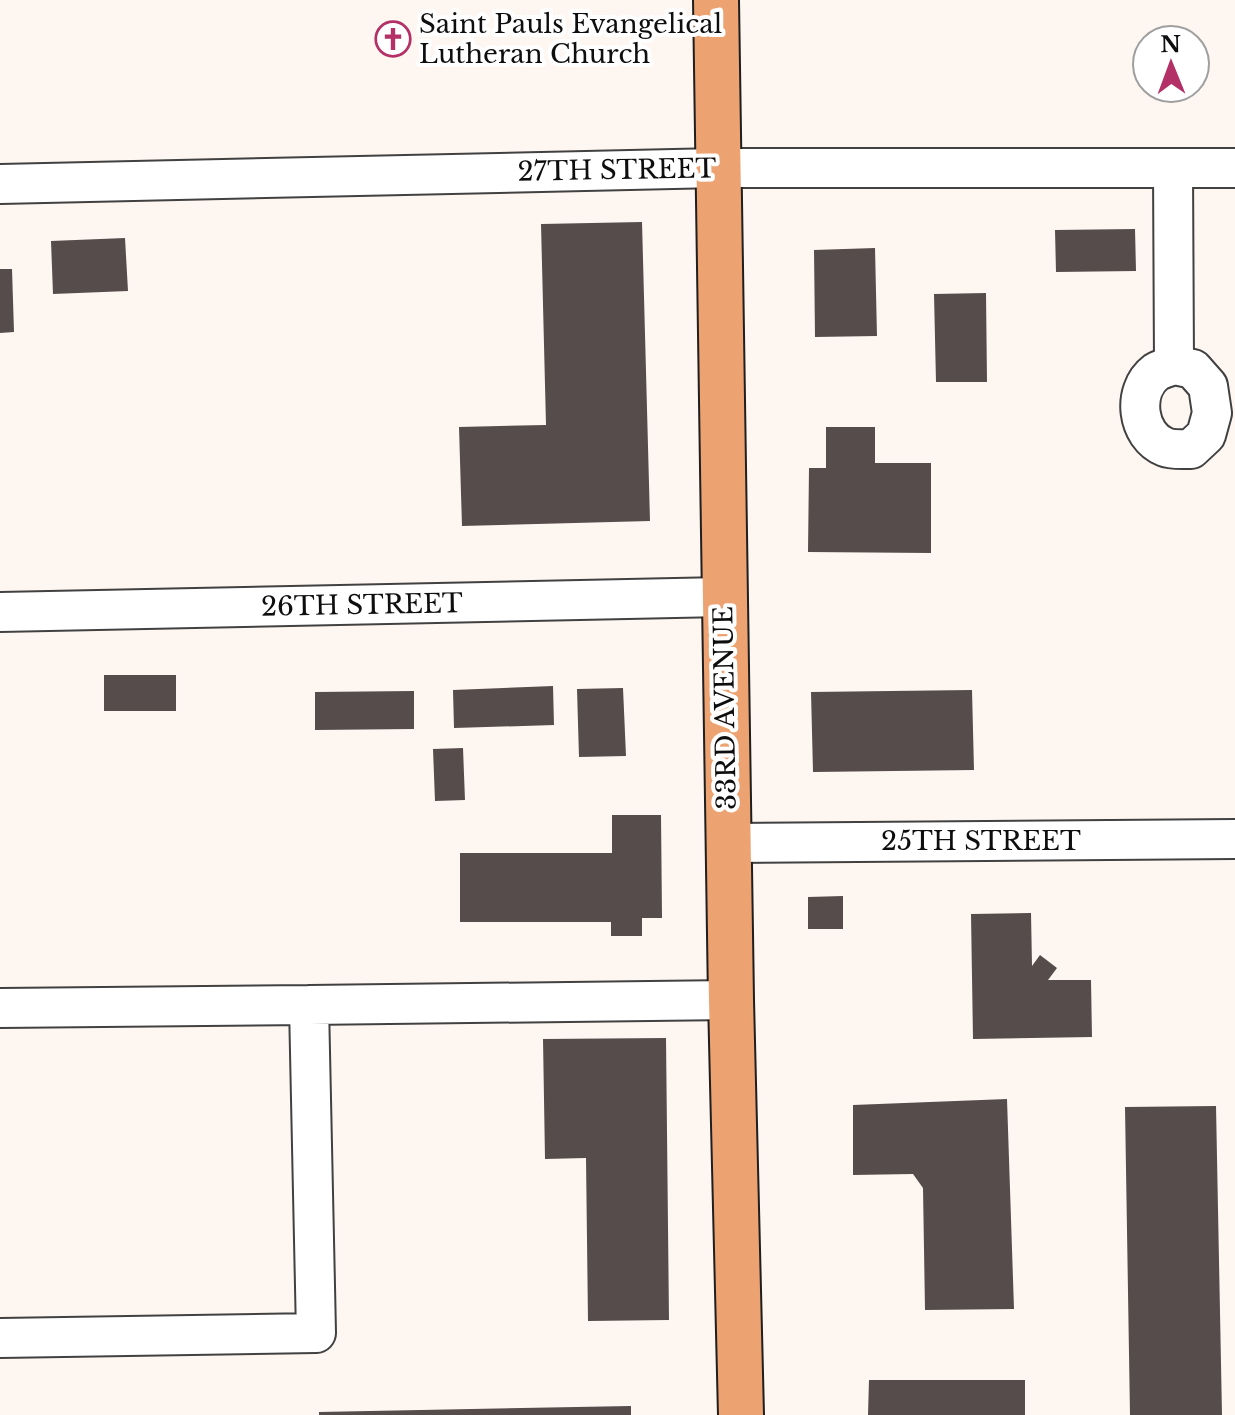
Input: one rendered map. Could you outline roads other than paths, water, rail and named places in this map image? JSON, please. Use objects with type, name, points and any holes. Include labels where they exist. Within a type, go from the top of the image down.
[{"type":"main road","name":"33RD AVENUE","points":[[716,0],[723,597],[741,1415]]},
{"type":"street","name":"27TH STREET","points":[[0,184],[718,168],[1235,168]]},
{"type":"street","points":[[1173,168],[1174,365]]},
{"type":"street","name":"26TH STREET","points":[[0,612],[723,597]]},
{"type":"street","name":"25TH STREET","points":[[728,843],[1235,839]]},
{"type":"street","points":[[0,1008],[731,1000]]},
{"type":"street","points":[[0,1338],[316,1333],[309,1005]]},
{"type":"place","name":"Saint Pauls Evangelical Lutheran Church","points":[[393,39]]}]
